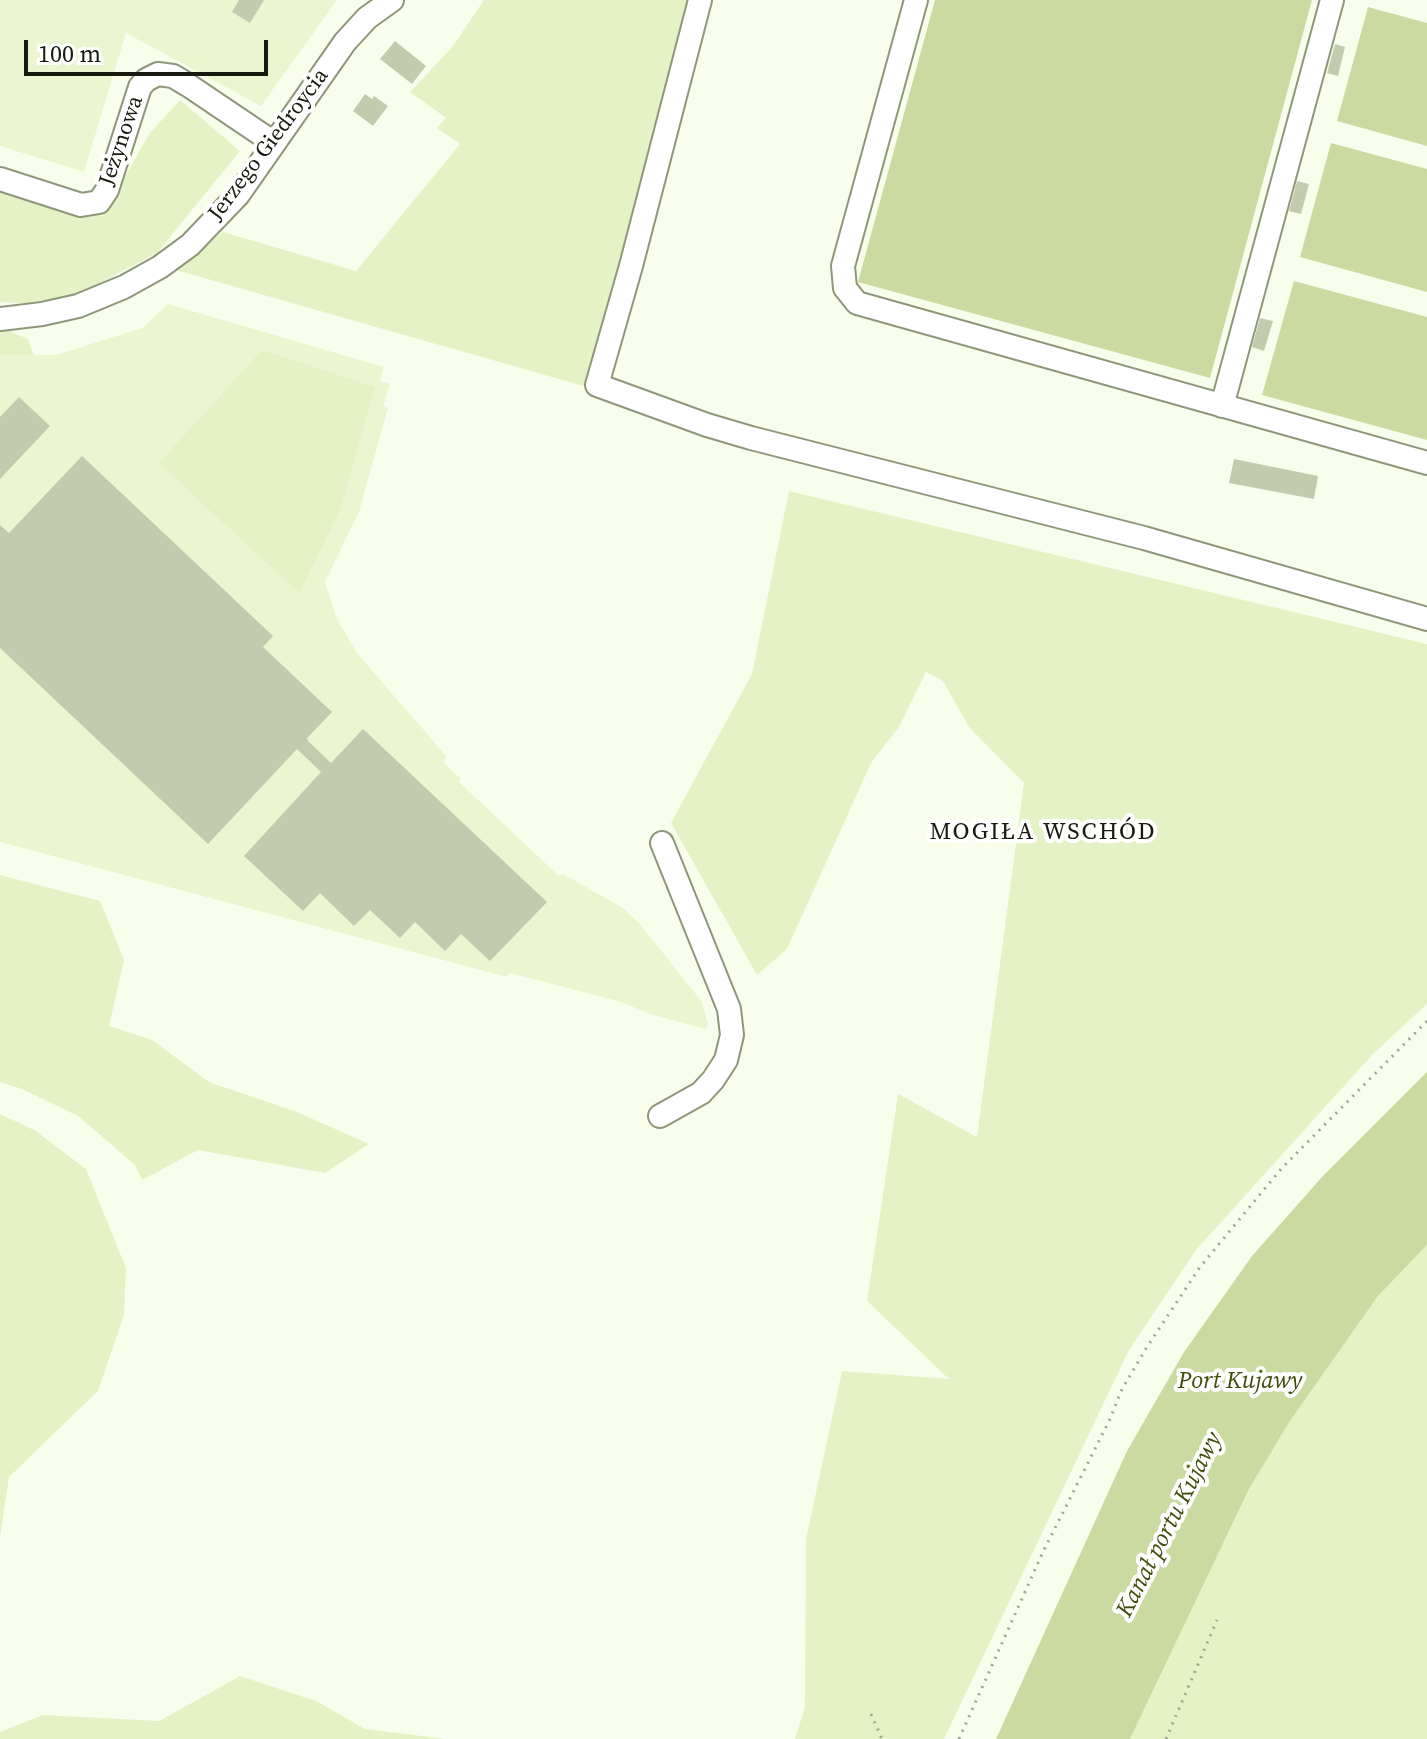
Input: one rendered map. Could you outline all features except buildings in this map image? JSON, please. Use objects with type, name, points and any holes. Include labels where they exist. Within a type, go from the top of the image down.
[{"type":"street","name":"Jerzego Giedroycia","points":[[0,319],[78,306],[124,287],[160,267],[190,245],[238,195],[345,42],[367,18],[392,0]]},
{"type":"street","points":[[700,0],[597,385],[751,438],[1144,538],[1427,619]]},
{"type":"street","points":[[916,0],[846,252],[843,278],[850,297],[866,308],[1427,463]]},
{"type":"street","points":[[1222,406],[1332,0]]},
{"type":"street","name":"Jeżynowa","points":[[0,179],[81,205],[99,202],[107,190],[140,87],[158,74],[173,76],[274,143]]},
{"type":"street","points":[[660,1116],[701,1093],[713,1080],[726,1060],[732,1035],[729,1009],[662,843]]},
{"type":"path","points":[[959,1739],[1042,1554],[1122,1389],[1156,1334],[1217,1245],[1281,1169],[1427,1021]]},
{"type":"path","points":[[1166,1739],[1217,1620]]},
{"type":"path","points":[[871,1714],[882,1739]]},
{"type":"shaded area","points":[[0,0],[337,0],[261,106],[126,33],[84,172],[0,146]]},
{"type":"shaded area","points":[[484,0],[691,0],[587,387],[176,270],[223,232],[356,271],[460,144],[437,128],[446,118],[410,92],[453,46]]},
{"type":"shaded area","points":[[180,100],[240,151],[157,253],[75,296],[23,303],[0,302],[0,187],[103,216],[149,134]]},
{"type":"shaded area","points":[[168,304],[384,367],[380,381],[390,384],[383,406],[388,408],[359,512],[325,582],[337,619],[357,653],[447,757],[443,762],[461,779],[459,782],[559,876],[563,874],[623,908],[640,924],[702,1002],[708,1024],[706,1029],[653,1015],[621,1002],[510,973],[507,977],[0,842],[0,355],[56,355],[142,328]]},
{"type":"shaded area","points":[[0,331],[9,331],[28,339],[34,355],[0,355]]},
{"type":"shaded area","points":[[262,350],[375,387],[341,508],[299,593],[159,463]]},
{"type":"shaded area","points":[[789,491],[1427,644],[1427,1004],[1373,1054],[1196,1250],[1129,1350],[944,1739],[795,1739],[805,1707],[806,1539],[842,1371],[949,1379],[867,1301],[898,1094],[977,1137],[1024,783],[969,727],[943,681],[926,672],[899,727],[871,763],[787,949],[757,975],[671,823],[752,674]]},
{"type":"shaded area","points":[[0,875],[100,901],[124,960],[109,1026],[152,1040],[209,1082],[297,1112],[369,1144],[325,1173],[198,1150],[142,1180],[135,1165],[78,1116],[0,1082]]},
{"type":"shaded area","points":[[0,1114],[36,1131],[86,1169],[126,1268],[124,1315],[98,1391],[9,1477],[0,1537]]},
{"type":"shaded area","points":[[1427,1245],[1427,1739],[1130,1739],[1249,1489],[1290,1421],[1378,1296]]},
{"type":"shaded area","points":[[240,1676],[316,1701],[365,1729],[446,1739],[0,1739],[0,1732],[43,1715],[159,1721]]},
{"type":"water","points":[[935,0],[1312,0],[1210,378],[858,282]]},
{"type":"water","points":[[1368,7],[1427,23],[1427,146],[1337,121]]},
{"type":"water","points":[[1331,143],[1427,169],[1427,292],[1300,257]]},
{"type":"water","points":[[1294,281],[1427,317],[1427,440],[1262,395]]},
{"type":"water","name":"Port Kujawy","points":[[1427,1072],[1427,1245],[1378,1296],[1290,1421],[1249,1489],[1130,1739],[996,1739],[1127,1451],[1184,1352],[1252,1256],[1322,1177]]},
{"type":"district","name":"MOGIŁA WSCHÓD","points":[[1043,833]]},
{"type":"water label","name":"Kanał portu Kujawy","points":[[1170,1525]]}]
